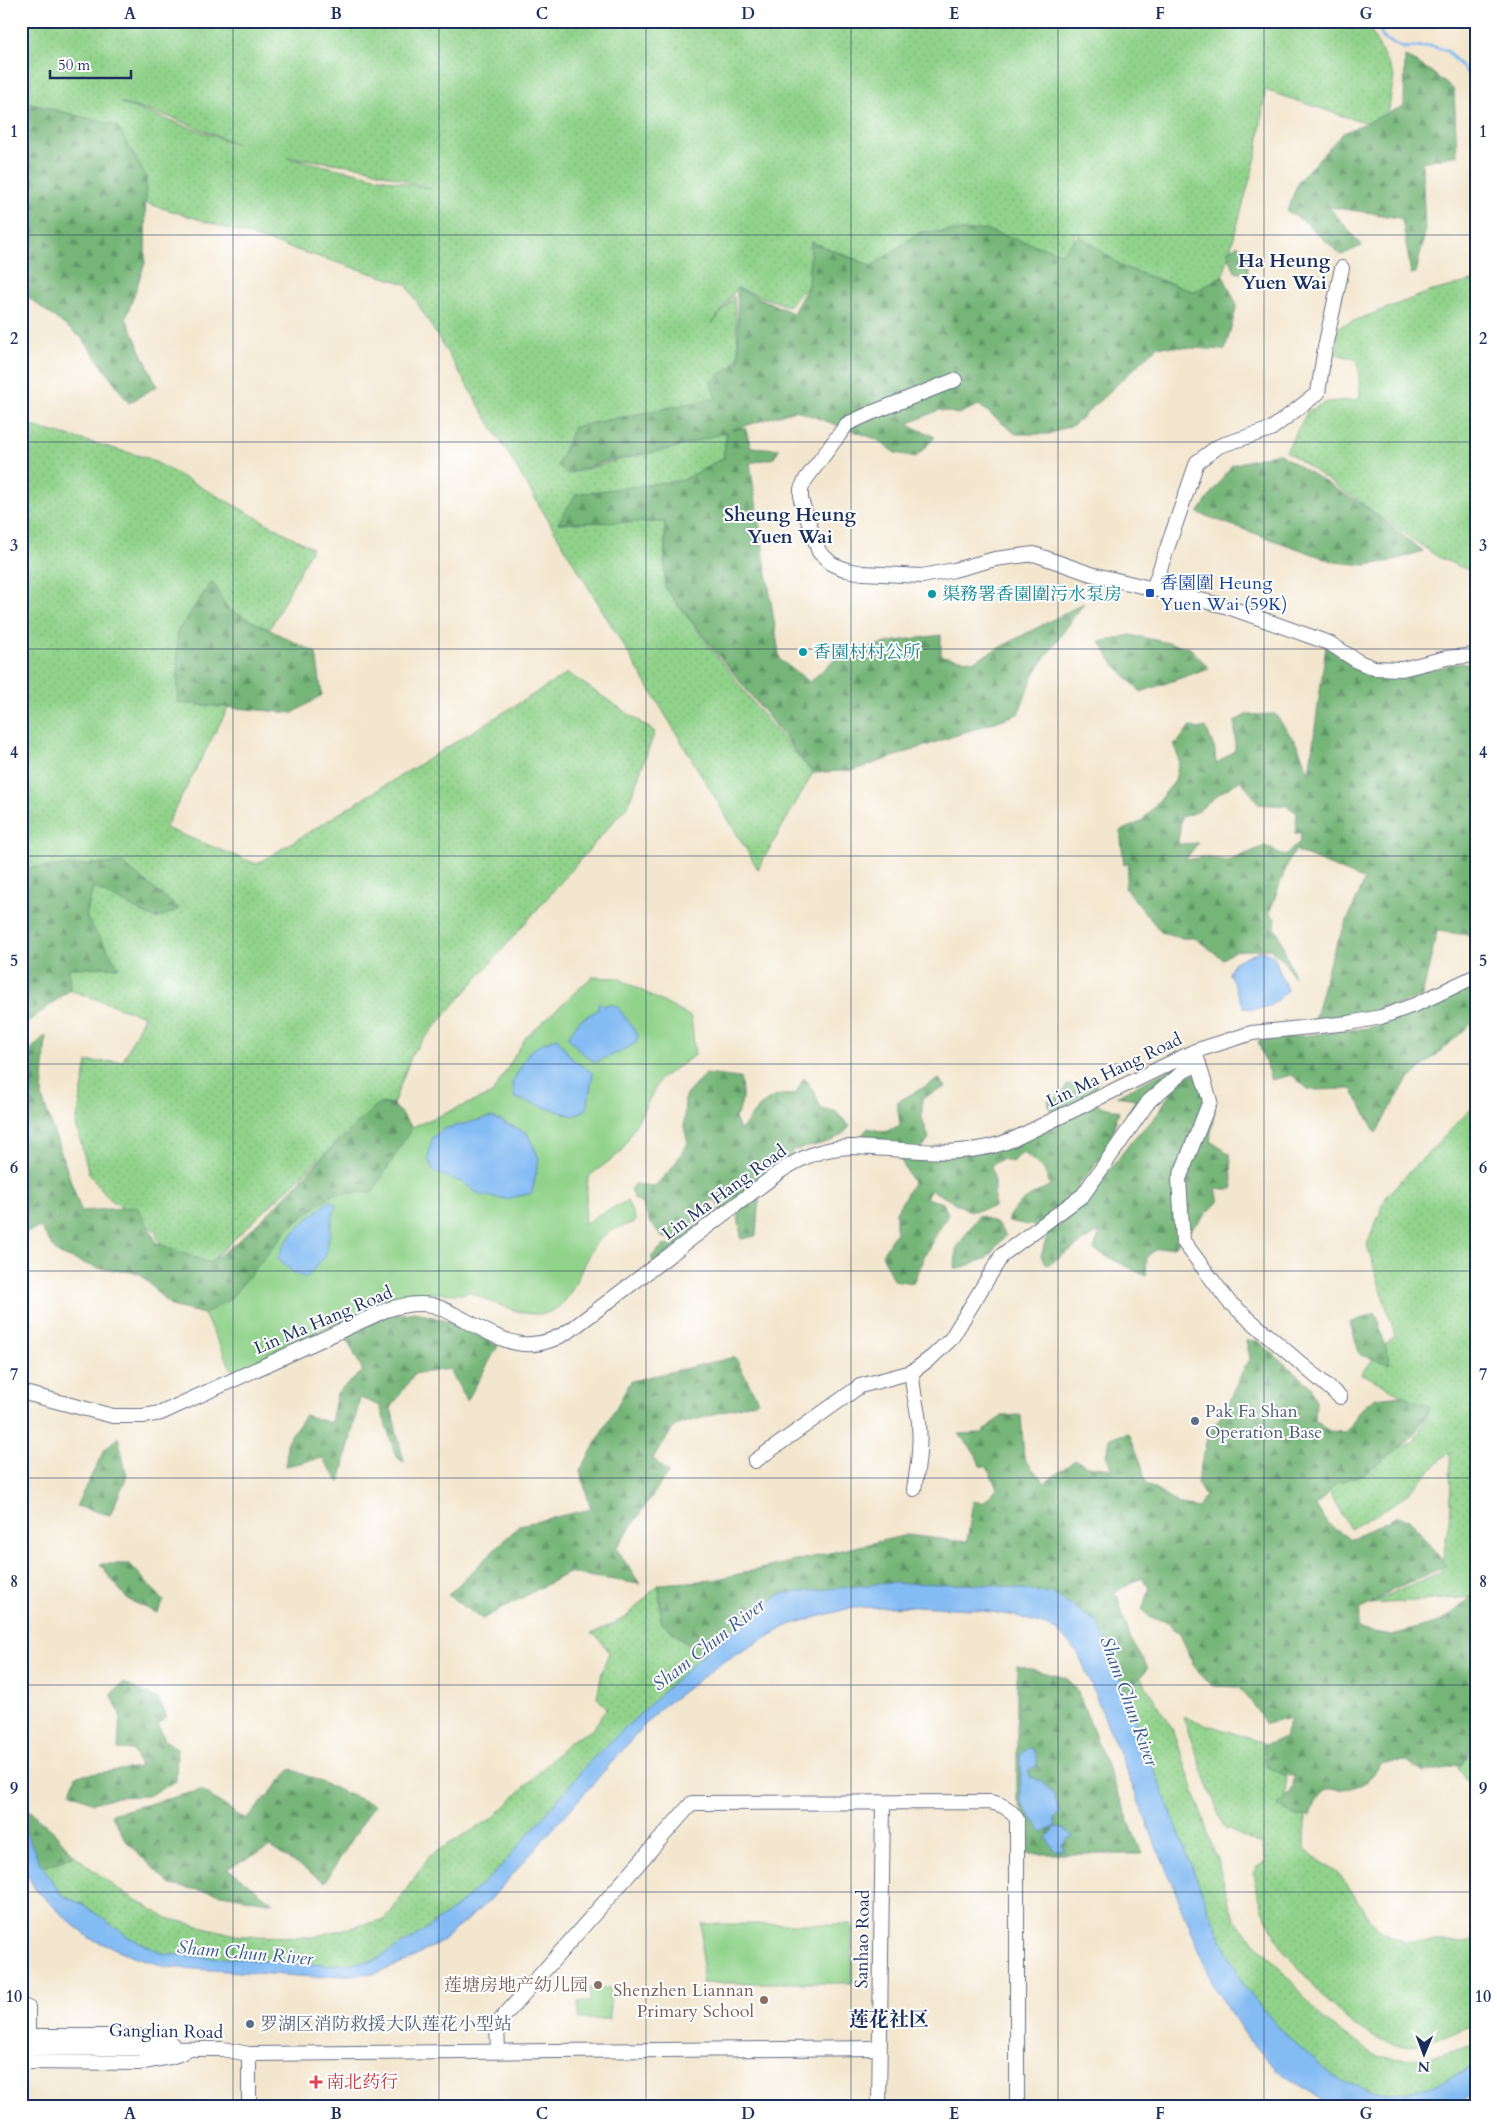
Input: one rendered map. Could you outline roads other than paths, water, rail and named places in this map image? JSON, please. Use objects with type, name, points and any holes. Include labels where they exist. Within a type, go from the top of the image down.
[{"type":"street","points":[[1153,589],[1197,462],[1219,446],[1271,429],[1318,393],[1325,347],[1342,268]]},
{"type":"street","points":[[955,380],[848,424],[806,479],[801,489],[801,500],[819,552],[832,564],[847,570],[888,575],[932,575],[995,559],[1034,554],[1086,572],[1225,606],[1322,640],[1342,650],[1359,662],[1374,668],[1402,669],[1446,658],[1476,655]]},
{"type":"street","name":"Lin Ma Hang Road","points":[[21,1392],[113,1416],[143,1416],[162,1413],[386,1310],[412,1304],[442,1308],[508,1342],[531,1345],[550,1342],[572,1329],[782,1170],[805,1157],[827,1149],[850,1147],[955,1153],[995,1147],[1252,1034],[1375,1018],[1417,1004],[1476,976]]},
{"type":"street","points":[[755,1461],[860,1386],[912,1372],[951,1339],[1002,1255],[1083,1195],[1149,1101],[1197,1058],[1210,1101],[1179,1179],[1183,1241],[1229,1302],[1340,1397]]},
{"type":"street","points":[[912,1372],[912,1389],[918,1422],[920,1454],[914,1489]]},
{"type":"street","points":[[498,2051],[498,2024],[692,1803],[883,1804],[989,1802],[1001,1804],[1011,1811],[1017,1819],[1017,2106]]},
{"type":"street","name":"Sanhao Road","points":[[878,2106],[883,1804]]},
{"type":"street","points":[[21,2005],[28,2008],[23,2040],[134,2036],[152,2038],[192,2049]]},
{"type":"street","name":"Ganglian Road","points":[[23,2040],[116,2048],[222,2049],[249,2054],[879,2048]]},
{"type":"street","points":[[21,2062],[140,2063],[171,2057],[192,2049]]},
{"type":"street","points":[[249,2054],[249,2106]]},
{"type":"water","points":[[1261,951],[1274,956],[1287,990],[1273,1004],[1257,1009],[1244,1008],[1229,973],[1234,962]]},
{"type":"water","points":[[600,1002],[604,1006],[609,1004],[617,1006],[638,1035],[636,1043],[618,1053],[595,1062],[581,1052],[568,1037],[579,1021],[598,1010]]},
{"type":"water","points":[[557,1038],[573,1060],[593,1073],[587,1109],[573,1116],[515,1098],[512,1083],[529,1052],[543,1043]]},
{"type":"water","points":[[492,1117],[527,1133],[539,1158],[532,1193],[506,1199],[480,1195],[464,1183],[434,1172],[428,1158],[432,1138],[443,1129]]},
{"type":"water","points":[[331,1200],[336,1206],[332,1218],[326,1255],[306,1278],[294,1273],[278,1259],[287,1241],[293,1234]]},
{"type":"water","points":[[888,1583],[992,1585],[1053,1594],[1098,1623],[1209,1911],[1244,1987],[1281,2030],[1332,2076],[1371,2091],[1405,2092],[1433,2086],[1476,2065],[1476,2091],[1452,2106],[1331,2106],[1276,2069],[1247,2037],[1215,1989],[1079,1655],[1057,1630],[1017,1616],[971,1609],[916,1606],[850,1608],[789,1625],[723,1662],[658,1710],[489,1901],[443,1940],[406,1962],[377,1973],[315,1977],[167,1967],[91,1939],[35,1889],[21,1861],[21,1822],[39,1861],[62,1895],[84,1905],[130,1938],[165,1954],[328,1965],[373,1961],[415,1937],[455,1908],[501,1867],[589,1762],[702,1655],[759,1610],[781,1594]]},
{"type":"water","points":[[1029,1748],[1033,1749],[1037,1757],[1037,1765],[1029,1770],[1030,1777],[1037,1779],[1037,1781],[1040,1780],[1054,1794],[1060,1813],[1054,1818],[1056,1826],[1043,1833],[1021,1801],[1020,1754]]},
{"type":"water","points":[[1057,1827],[1063,1828],[1072,1835],[1072,1838],[1068,1838],[1065,1844],[1062,1845],[1065,1850],[1056,1851],[1046,1838]]},
{"type":"waterway","points":[[1375,21],[1384,39],[1403,48],[1431,46],[1447,51],[1476,82]]},
{"type":"place","name":"香園圍 Heung Yuen Wai (59K)","points":[[1150,593]]},
{"type":"place","name":"渠務署香園圍污水泵房","points":[[932,594]]},
{"type":"place","name":"香園村村公所","points":[[803,652]]},
{"type":"place","name":"Pak Fa Shan Operation Base","points":[[1195,1421]]},
{"type":"place","name":"莲塘房地产幼儿园","points":[[598,1985]]},
{"type":"place","name":"Shenzhen Liannan Primary School","points":[[764,2000]]},
{"type":"place","name":"罗湖区消防救援大队莲花小型站","points":[[250,2024]]},
{"type":"place","name":"南北药行","points":[[316,2082]]},
{"type":"district","name":"Ha Heung Yuen Wai","points":[[1284,271]]},
{"type":"district","name":"Sheung Heung Yuen Wai","points":[[790,525]]},
{"type":"district","name":"莲花社区","points":[[889,2019]]},
{"type":"water label","name":"Sham Chun River","points":[[708,1644]]},
{"type":"water label","name":"Sham Chun River","points":[[1130,1701]]},
{"type":"water label","name":"Sham Chun River","points":[[245,1952]]}]
